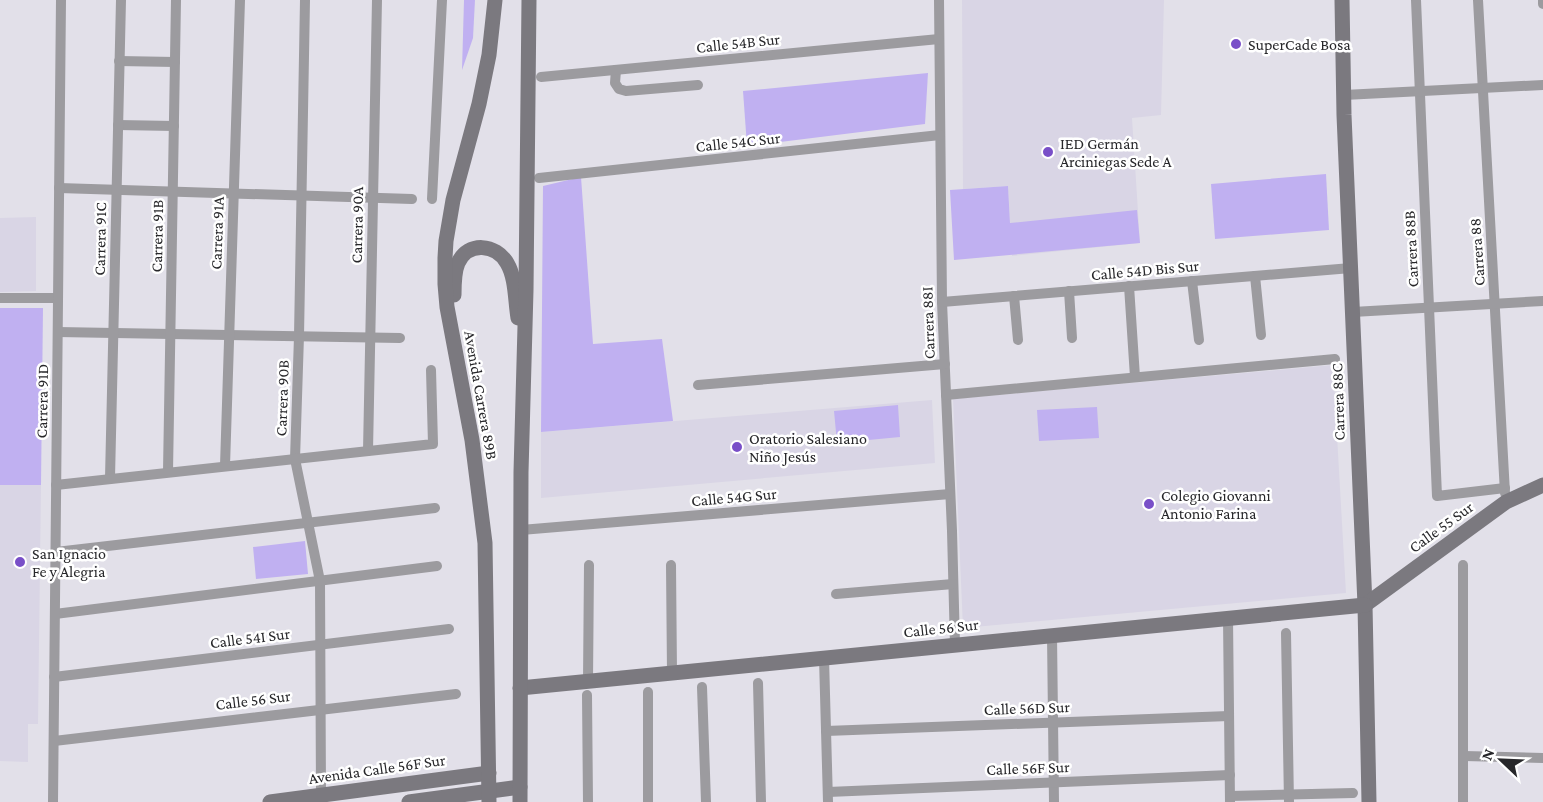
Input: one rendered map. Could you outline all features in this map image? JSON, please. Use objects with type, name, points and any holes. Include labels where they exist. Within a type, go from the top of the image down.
[{"type":"street","name":"Carrera 91D","points":[[53,802],[61,0]]},
{"type":"street","name":"Carrera 91C","points":[[110,478],[121,0]]},
{"type":"street","name":"Carrera 91B","points":[[168,472],[176,0]]},
{"type":"street","name":"Carrera 91A","points":[[225,466],[240,0]]},
{"type":"street","name":"Carrera 90B","points":[[304,0],[295,459],[320,581],[321,795]]},
{"type":"street","name":"Carrera 90A","points":[[368,451],[377,0]]},
{"type":"street","points":[[432,200],[442,0]]},
{"type":"street","name":"Avenida Carrera 89B","points":[[489,797],[485,543],[475,460],[450,322],[445,276],[446,241],[453,200],[479,104],[489,55],[495,0]]},
{"type":"street","name":"Avenida Carrera 89B","points":[[520,795],[520,531],[529,0]]},
{"type":"street","name":"Carrera 88I","points":[[939,0],[942,302],[955,645]]},
{"type":"street","name":"Carrera 88C","points":[[1342,0],[1365,605],[1369,802]]},
{"type":"street","name":"Carrera 88B","points":[[1416,0],[1437,496],[1505,495]]},
{"type":"street","name":"Carrera 88","points":[[1478,0],[1505,495]]},
{"type":"street","name":"Calle 54B Sur","points":[[541,77],[939,39]]},
{"type":"street","points":[[119,61],[175,62]]},
{"type":"street","points":[[616,70],[615,83],[619,89],[626,91],[698,85]]},
{"type":"street","points":[[1344,95],[1543,85]]},
{"type":"street","points":[[118,125],[174,126]]},
{"type":"street","name":"Calle 54C Sur","points":[[539,178],[940,135]]},
{"type":"street","points":[[59,188],[412,199]]},
{"type":"street","points":[[458,364],[454,293],[456,270],[466,252],[479,247],[493,250],[503,257],[512,274],[524,365]]},
{"type":"street","name":"Calle 54D Bis Sur","points":[[942,302],[1351,268]]},
{"type":"street","points":[[1255,276],[1262,334]]},
{"type":"street","points":[[1192,281],[1200,340]]},
{"type":"street","points":[[1130,286],[1135,377]]},
{"type":"street","points":[[1069,291],[1072,338]]},
{"type":"street","points":[[1014,296],[1018,340]]},
{"type":"street","points":[[0,298],[58,298]]},
{"type":"street","points":[[1353,312],[1543,301]]},
{"type":"street","points":[[58,332],[400,338]]},
{"type":"street","points":[[946,394],[1335,359]]},
{"type":"street","points":[[698,385],[945,364]]},
{"type":"street","points":[[56,485],[433,444],[431,370]]},
{"type":"street","name":"Calle 55 Sur","points":[[1365,605],[1505,495],[1543,485]]},
{"type":"street","name":"Calle 54G Sur","points":[[520,531],[950,494]]},
{"type":"street","points":[[56,552],[435,508]]},
{"type":"street","points":[[588,802],[589,564]]},
{"type":"street","points":[[671,565],[672,673]]},
{"type":"street","points":[[1463,565],[1463,802]]},
{"type":"street","points":[[55,614],[437,566]]},
{"type":"street","points":[[836,594],[953,584]]},
{"type":"street","name":"Calle 56 Sur","points":[[520,688],[587,688],[672,673],[1365,605]]},
{"type":"street","points":[[1228,618],[1230,799],[1289,798],[1353,793]]},
{"type":"street","name":"Calle 54I Sur","points":[[54,677],[449,628]]},
{"type":"street","points":[[1286,633],[1289,798]]},
{"type":"street","points":[[1052,635],[1054,802]]},
{"type":"street","points":[[824,658],[828,797]]},
{"type":"street","points":[[758,683],[760,802]]},
{"type":"street","points":[[702,687],[706,802]]},
{"type":"street","points":[[648,692],[648,802]]},
{"type":"street","name":"Calle 56 Sur","points":[[54,741],[456,694]]},
{"type":"street","name":"Calle 56D Sur","points":[[826,731],[1229,716]]},
{"type":"street","points":[[1464,756],[1543,758]]},
{"type":"street","name":"Avenida Calle 56F Sur","points":[[270,802],[489,772]]},
{"type":"street","name":"Calle 56F Sur","points":[[828,797],[1053,782],[1230,776]]},
{"type":"street","points":[[409,802],[520,795]]},
{"type":"shaded area","points":[[464,0],[475,0],[473,38],[462,70]]},
{"type":"shaded area","name":"IED Germán Arciniegas Sede A","points":[[962,0],[1164,0],[1161,115],[1132,118],[1140,243],[1012,256],[1008,186],[963,189]]},
{"type":"shaded area","points":[[928,73],[925,124],[747,146],[743,91]]},
{"type":"shaded area","points":[[1326,174],[1329,230],[1215,239],[1211,184]]},
{"type":"shaded area","points":[[581,177],[593,344],[662,339],[673,421],[541,432],[543,186]]},
{"type":"shaded area","points":[[1008,186],[1010,223],[1137,210],[1140,243],[954,260],[950,190]]},
{"type":"shaded area","points":[[36,217],[36,291],[0,292],[0,218]]},
{"type":"shaded area","points":[[0,308],[43,308],[41,485],[0,485]]},
{"type":"shaded area","name":"Colegio Giovanni Antonio Farina","points":[[1333,365],[1346,593],[963,628],[953,399]]},
{"type":"shaded area","name":"Oratorio Salesiano Niño Jesús","points":[[932,400],[935,463],[541,498],[541,432]]},
{"type":"shaded area","points":[[898,405],[900,437],[837,443],[834,411]]},
{"type":"shaded area","points":[[1097,407],[1099,438],[1039,441],[1037,410]]},
{"type":"shaded area","name":"San Ignacio Fe y Alegria","points":[[0,485],[41,485],[38,724],[28,724],[28,762],[0,761]]},
{"type":"shaded area","points":[[305,541],[308,574],[256,579],[253,547]]},
{"type":"place","name":"SuperCade Bosa","points":[[1236,44]]},
{"type":"place","name":"IED Germán Arciniegas Sede A","points":[[1048,152]]},
{"type":"place","name":"Oratorio Salesiano Niño Jesús","points":[[737,447]]},
{"type":"place","name":"Colegio Giovanni Antonio Farina","points":[[1149,504]]},
{"type":"place","name":"San Ignacio Fe y Alegria","points":[[20,562]]}]
